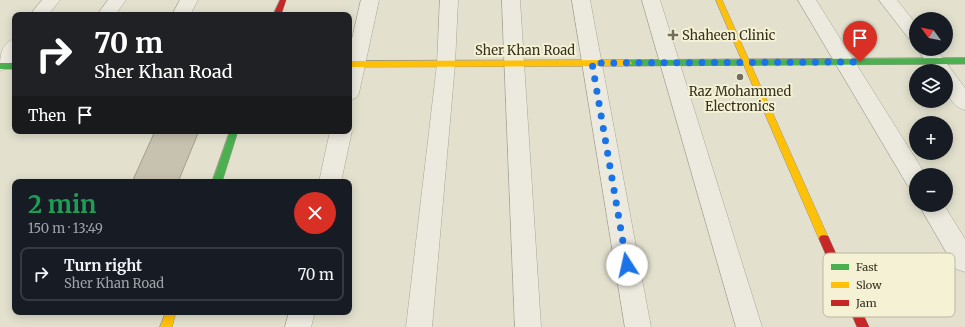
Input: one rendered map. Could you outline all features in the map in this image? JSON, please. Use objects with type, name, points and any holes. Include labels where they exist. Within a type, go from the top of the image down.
[{"type":"street","points":[[41,12],[51,0]]},
{"type":"street","points":[[108,12],[117,0]]},
{"type":"street","points":[[183,12],[189,0]]},
{"type":"street","points":[[278,12],[283,0]]},
{"type":"street","points":[[352,64],[370,0]]},
{"type":"street","points":[[419,327],[446,64],[449,0]]},
{"type":"street","points":[[511,0],[528,327]]},
{"type":"street","points":[[581,0],[638,327]]},
{"type":"street","points":[[651,0],[749,327]]},
{"type":"street","points":[[719,0],[831,253]]},
{"type":"street","points":[[808,0],[909,168]]},
{"type":"street","points":[[888,0],[909,27]]},
{"type":"street","points":[[0,65],[12,49]]},
{"type":"street","name":"Sher Khan Road","points":[[352,64],[747,62],[938,64],[965,61]]},
{"type":"street","points":[[0,65],[12,66]]},
{"type":"street","points":[[953,86],[965,103]]},
{"type":"street","points":[[217,179],[233,134]]},
{"type":"street","points":[[331,179],[340,134]]},
{"type":"street","points":[[935,212],[965,261]]},
{"type":"street","points":[[166,327],[170,315]]},
{"type":"street","points":[[298,327],[301,315]]},
{"type":"street","points":[[859,317],[863,327]]},
{"type":"building","points":[[154,134],[198,134],[179,179],[133,179]]},
{"type":"traffic: fast","points":[[628,63],[965,61]]},
{"type":"traffic: fast","points":[[0,66],[12,66]]},
{"type":"traffic: fast","points":[[218,179],[233,134]]},
{"type":"traffic: slow","points":[[719,0],[824,239]]},
{"type":"traffic: slow","points":[[352,64],[628,63]]},
{"type":"traffic: slow","points":[[166,327],[170,315]]},
{"type":"traffic: jam","points":[[278,12],[283,0]]},
{"type":"traffic: jam","points":[[824,239],[830,253]]},
{"type":"traffic: jam","points":[[859,317],[863,327]]},
{"type":"place","name":"Shaheen Clinic","points":[[673,35]]},
{"type":"place","name":"Raz Mohammed Electronics","points":[[740,77]]},
{"type":"route","points":[[627,265],[592,63],[860,62]]}]
